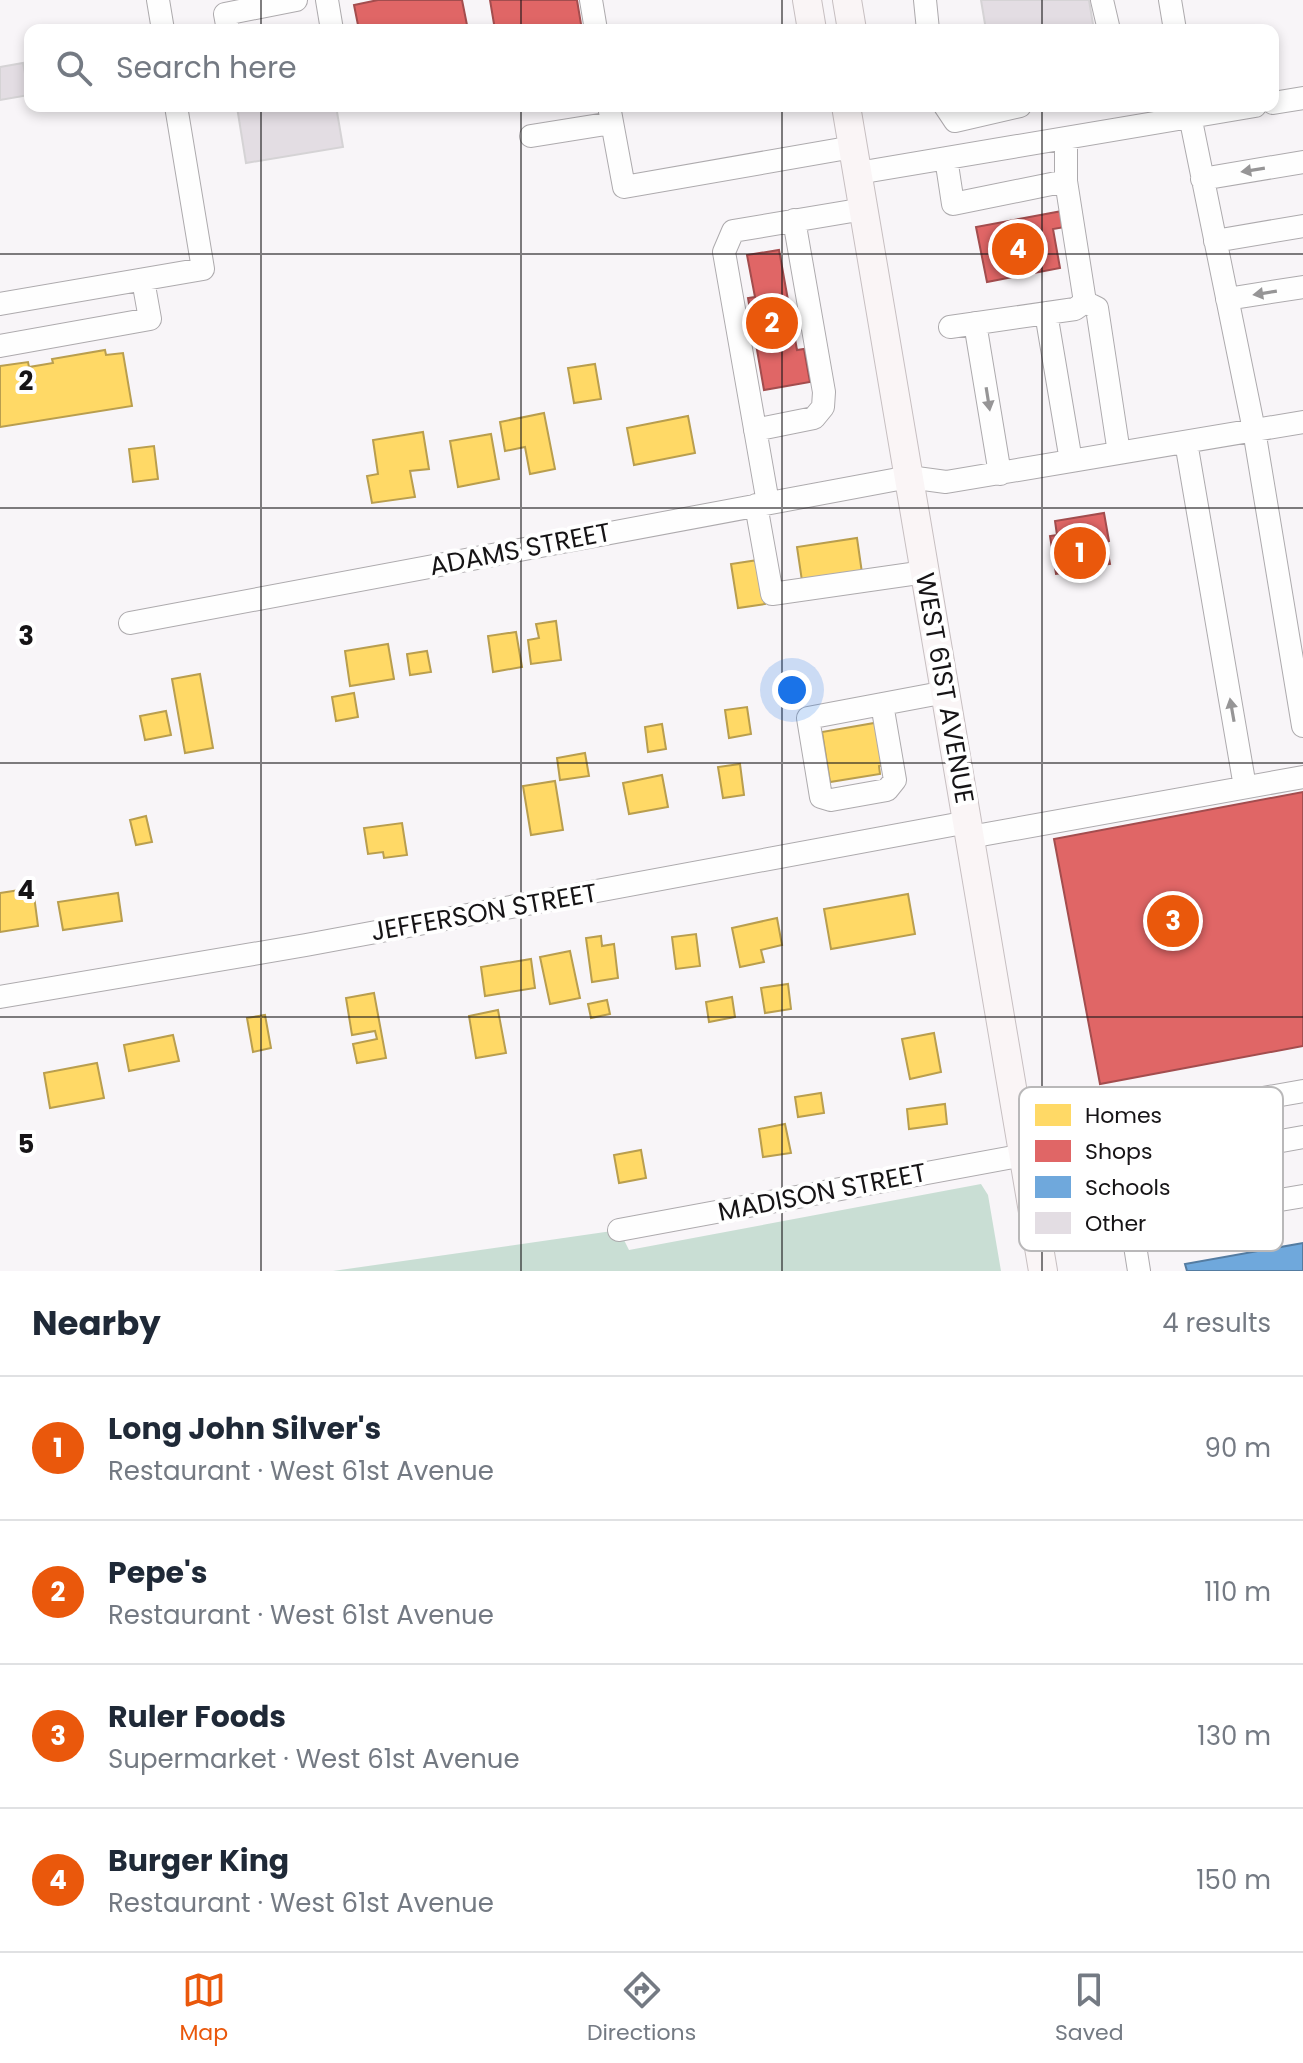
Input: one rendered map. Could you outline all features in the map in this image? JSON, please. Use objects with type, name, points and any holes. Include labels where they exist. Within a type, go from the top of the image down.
[{"type":"main road","points":[[807,0],[811,24]]},
{"type":"main road","points":[[847,0],[851,24]]},
{"type":"main road","name":"WEST 61ST AVENUE","points":[[847,112],[1019,1126]]},
{"type":"main road","name":"WEST 61ST AVENUE","points":[[1040,1251],[1043,1271]]},
{"type":"street","points":[[158,0],[162,24]]},
{"type":"street","points":[[227,24],[225,14],[296,0]]},
{"type":"street","points":[[327,0],[331,24]]},
{"type":"street","points":[[591,0],[595,24]]},
{"type":"street","points":[[925,0],[927,24]]},
{"type":"street","points":[[1102,0],[1108,24]]},
{"type":"street","points":[[1170,0],[1174,24]]},
{"type":"street","points":[[1279,102],[1303,98]]},
{"type":"street","points":[[0,304],[203,269],[177,112]]},
{"type":"street","points":[[949,112],[955,121],[994,112]]},
{"type":"street","points":[[531,136],[611,115],[624,187],[856,160],[946,158],[1066,138],[1188,112],[1254,430],[1303,726]]},
{"type":"street","points":[[1066,138],[1066,181],[1085,302]]},
{"type":"street","points":[[946,158],[953,204],[1066,181]]},
{"type":"street","points":[[1202,179],[1303,162]]},
{"type":"street","points":[[864,209],[733,231],[724,252],[755,430],[772,594],[925,572]]},
{"type":"street","points":[[755,430],[814,418],[823,407],[824,392],[794,220]]},
{"type":"street","points":[[1215,241],[1303,226]]},
{"type":"street","points":[[0,346],[150,319],[143,280]]},
{"type":"street","points":[[1227,299],[1303,287]]},
{"type":"street","points":[[950,327],[1075,309],[1085,302]]},
{"type":"street","points":[[1085,302],[1097,308],[1119,453]]},
{"type":"street","points":[[1046,313],[1071,461]]},
{"type":"street","points":[[975,323],[1000,474]]},
{"type":"street","name":"ADAMS STREET","points":[[130,623],[909,477],[946,482],[1303,422]]},
{"type":"street","points":[[1186,442],[1245,787]]},
{"type":"street","points":[[882,704],[895,780],[887,790],[831,800],[821,797],[808,718],[882,704],[946,692]]},
{"type":"street","name":"JEFFERSON STREET","points":[[0,997],[969,830],[1303,777]]},
{"type":"street","points":[[1283,1095],[1303,1091]]},
{"type":"street","points":[[1283,1141],[1303,1137]]},
{"type":"street","name":"MADISON STREET","points":[[619,1230],[1019,1156]]},
{"type":"street","points":[[1283,1199],[1303,1196]]},
{"type":"street","points":[[1136,1251],[1139,1271]]},
{"type":"green space","points":[[981,1184],[988,1195],[1001,1271],[333,1271],[619,1230],[629,1250]]},
{"type":"building: Homes","points":[[105,350],[106,355],[123,353],[132,406],[0,427],[0,366],[28,362],[29,367],[53,363],[52,359]]},
{"type":"building: Homes","points":[[595,364],[601,399],[574,403],[568,368]]},
{"type":"building: Homes","points":[[544,413],[555,469],[530,474],[525,447],[505,451],[500,422]]},
{"type":"building: Homes","points":[[688,416],[695,453],[634,465],[627,428]]},
{"type":"building: Homes","points":[[423,432],[429,469],[410,471],[415,497],[372,503],[367,476],[378,474],[373,440]]},
{"type":"building: Homes","points":[[491,434],[499,479],[458,487],[450,441]]},
{"type":"building: Homes","points":[[154,446],[158,479],[133,482],[129,449]]},
{"type":"building: Homes","points":[[857,538],[862,573],[802,581],[797,547]]},
{"type":"building: Homes","points":[[758,560],[765,604],[738,608],[731,564]]},
{"type":"building: Homes","points":[[556,621],[561,660],[531,664],[528,640],[539,638],[536,624]]},
{"type":"building: Homes","points":[[516,632],[522,667],[493,672],[488,636]]},
{"type":"building: Homes","points":[[388,644],[394,679],[350,686],[345,651]]},
{"type":"building: Homes","points":[[427,651],[431,672],[410,675],[407,654]]},
{"type":"building: Homes","points":[[200,674],[213,748],[185,753],[172,679]]},
{"type":"building: Homes","points":[[354,693],[358,717],[336,721],[332,697]]},
{"type":"building: Homes","points":[[747,707],[751,734],[729,738],[725,710]]},
{"type":"building: Homes","points":[[166,711],[171,735],[145,740],[140,716]]},
{"type":"building: Homes","points":[[880,722],[887,765],[879,766],[880,774],[830,782],[822,732]]},
{"type":"building: Homes","points":[[662,724],[666,749],[648,752],[645,727]]},
{"type":"building: Homes","points":[[585,753],[589,776],[560,780],[557,758]]},
{"type":"building: Homes","points":[[740,764],[744,795],[723,798],[718,767]]},
{"type":"building: Homes","points":[[662,775],[668,807],[629,814],[623,783]]},
{"type":"building: Homes","points":[[555,781],[563,830],[531,835],[523,786]]},
{"type":"building: Homes","points":[[146,816],[152,842],[136,845],[130,820]]},
{"type":"building: Homes","points":[[402,823],[407,855],[384,858],[383,852],[368,854],[364,828]]},
{"type":"building: Homes","points":[[33,888],[38,926],[0,932],[0,893]]},
{"type":"building: Homes","points":[[118,893],[122,921],[63,930],[58,902]]},
{"type":"building: Homes","points":[[908,894],[915,934],[831,949],[824,909]]},
{"type":"building: Homes","points":[[777,918],[782,945],[761,950],[764,962],[740,967],[732,928]]},
{"type":"building: Homes","points":[[696,934],[700,966],[676,969],[672,937]]},
{"type":"building: Homes","points":[[601,936],[602,946],[614,944],[618,978],[592,982],[586,938]]},
{"type":"building: Homes","points":[[570,951],[580,998],[550,1004],[540,957]]},
{"type":"building: Homes","points":[[531,959],[535,988],[485,996],[481,967]]},
{"type":"building: Homes","points":[[788,984],[791,1009],[765,1013],[761,988]]},
{"type":"building: Homes","points":[[374,993],[386,1058],[357,1063],[353,1044],[377,1039],[375,1031],[352,1035],[346,998]]},
{"type":"building: Homes","points":[[732,997],[735,1017],[709,1022],[706,1002]]},
{"type":"building: Homes","points":[[607,1000],[610,1014],[591,1018],[588,1004]]},
{"type":"building: Homes","points":[[498,1010],[506,1053],[476,1058],[469,1016]]},
{"type":"building: Homes","points":[[265,1015],[271,1048],[253,1052],[247,1018]]},
{"type":"building: Homes","points":[[934,1033],[941,1072],[910,1079],[902,1039]]},
{"type":"building: Homes","points":[[173,1035],[179,1061],[129,1071],[124,1045]]},
{"type":"building: Homes","points":[[97,1063],[104,1098],[50,1108],[44,1073]]},
{"type":"building: Homes","points":[[821,1093],[824,1113],[798,1117],[795,1097]]},
{"type":"building: Homes","points":[[945,1104],[947,1124],[909,1129],[907,1109]]},
{"type":"building: Homes","points":[[785,1124],[791,1153],[763,1157],[759,1129]]},
{"type":"building: Homes","points":[[641,1150],[646,1178],[619,1183],[614,1155]]},
{"type":"building: Shops","points":[[378,0],[462,0],[467,24],[358,24],[354,5]]},
{"type":"building: Shops","points":[[490,0],[577,0],[581,24],[494,24]]},
{"type":"building: Shops","points":[[1062,211],[1065,227],[1053,229],[1060,268],[987,282],[976,227]]},
{"type":"building: Shops","points":[[779,250],[797,350],[804,349],[810,382],[764,390],[748,298],[755,297],[747,255]]},
{"type":"building: Shops","points":[[1104,513],[1110,564],[1091,567],[1093,575],[1080,577],[1079,571],[1056,574],[1050,536],[1057,535],[1055,521]]},
{"type":"building: Shops","points":[[1303,792],[1303,1046],[1100,1084],[1054,839]]},
{"type":"building: Schools","points":[[1303,1243],[1303,1271],[1187,1271],[1185,1264],[1258,1251],[1283,1251],[1283,1247]]},
{"type":"building: Other","points":[[981,0],[1089,0],[1093,24],[985,24]]},
{"type":"building: Other","points":[[23,63],[24,96],[0,100],[0,67]]},
{"type":"building: Other","points":[[238,112],[337,112],[343,147],[246,163]]},
{"type":"place","name":"Burger King","points":[[1018,249]]},
{"type":"place","name":"Pepe's","points":[[772,323]]},
{"type":"place","name":"Long John Silver's","points":[[1080,553]]},
{"type":"place","name":"Ruler Foods","points":[[1173,921]]}]
